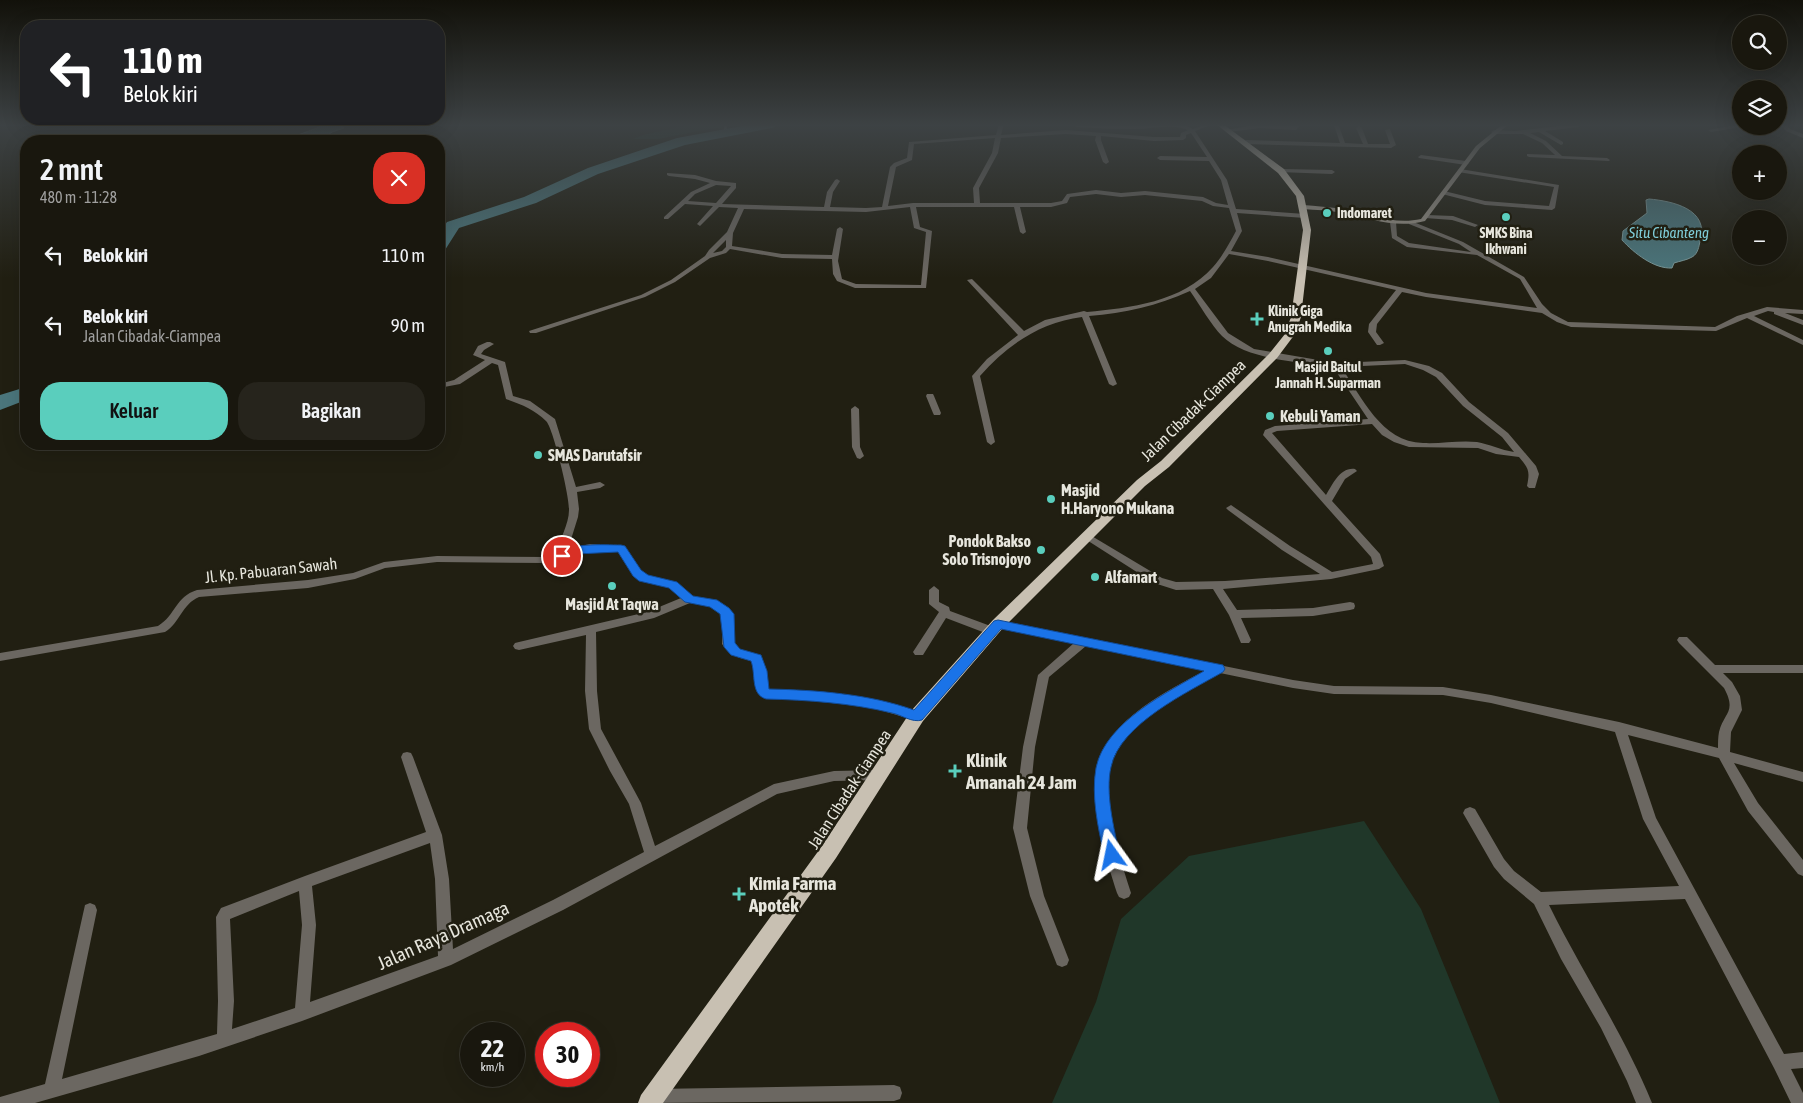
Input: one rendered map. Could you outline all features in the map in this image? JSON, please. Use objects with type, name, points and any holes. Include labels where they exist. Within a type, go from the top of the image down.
[{"type":"highway","name":"Jalan Cibadak-Ciampea","points":[[651,1100],[824,860],[917,716],[995,627],[1141,483],[1165,464],[1273,356],[1290,334],[1296,317],[1307,230],[1300,196],[1285,175]]},
{"type":"main road","points":[[1304,211],[1340,211],[1393,222],[1411,223],[1423,220],[1427,216],[1456,175]]},
{"type":"street","points":[[682,175],[716,183]]},
{"type":"street","points":[[884,209],[891,175]]},
{"type":"street","points":[[977,205],[976,188],[984,175]]},
{"type":"street","points":[[991,442],[976,376],[1023,335],[1046,322],[1084,314],[1127,310],[1176,296],[1204,281],[1228,252],[1239,231],[1234,209],[1221,175]]},
{"type":"street","points":[[1444,193],[1485,203],[1551,209],[1556,182],[1504,175]]},
{"type":"street","points":[[827,208],[830,192],[836,181]]},
{"type":"street","points":[[666,218],[693,193],[716,183],[730,182],[735,186],[700,224]]},
{"type":"street","points":[[683,202],[742,207],[884,209],[913,205],[1051,205],[1066,202],[1069,195],[1096,192],[1121,195],[1145,193],[1203,199],[1216,205],[1234,209],[1304,211]]},
{"type":"street","points":[[840,229],[835,257],[836,275],[839,280],[848,284],[924,287],[929,231],[917,228],[913,205]]},
{"type":"street","points":[[1017,205],[1023,232]]},
{"type":"street","points":[[533,331],[643,296],[672,281],[708,257],[724,252],[729,247],[730,233],[742,207]]},
{"type":"street","points":[[1427,216],[1453,218],[1475,225]]},
{"type":"street","points":[[1393,222],[1395,240],[1407,245],[1481,254]]},
{"type":"street","points":[[1411,223],[1449,237],[1522,278],[1528,285],[1533,298],[1559,322],[1586,327],[1716,329],[1771,309],[1803,312]]},
{"type":"street","points":[[708,257],[711,251],[730,233]]},
{"type":"street","points":[[729,247],[760,254],[800,258],[835,257]]},
{"type":"street","points":[[1228,252],[1400,290],[1546,311]]},
{"type":"street","points":[[970,280],[1023,335]]},
{"type":"street","points":[[1192,289],[1225,335],[1250,351],[1336,365],[1405,362],[1426,368],[1439,375],[1466,404],[1505,435],[1533,468],[1532,486]]},
{"type":"street","points":[[1380,343],[1372,332],[1373,324],[1400,290]]},
{"type":"street","points":[[1771,309],[1803,323]]},
{"type":"street","points":[[1084,314],[1113,384]]},
{"type":"street","points":[[1748,316],[1803,343]]},
{"type":"street","points":[[490,344],[481,348],[477,354],[502,364],[509,397],[527,403],[552,421],[572,490],[573,517],[563,545],[562,556]]},
{"type":"street","points":[[445,385],[457,382],[491,360]]},
{"type":"street","points":[[1336,365],[1374,422],[1385,434],[1401,443],[1428,446],[1479,445],[1492,450],[1522,455]]},
{"type":"street","points":[[930,396],[937,413]]},
{"type":"street","points":[[856,409],[856,447],[860,456]]},
{"type":"street","points":[[1087,537],[1165,584],[1194,587],[1331,576],[1379,566],[1376,556],[1328,500],[1267,435],[1268,432],[1275,429],[1374,422]]},
{"type":"street","points":[[1328,500],[1342,477],[1352,471]]},
{"type":"street","points":[[572,490],[600,485]]},
{"type":"street","points":[[1231,508],[1286,548],[1331,576]]},
{"type":"street","name":"Jl. Kp. Pabuaran Sawah","points":[[0,657],[161,629],[171,622],[182,602],[188,597],[197,594],[308,584],[355,576],[393,564],[437,559],[547,560],[576,550],[621,548],[637,573],[644,578],[672,585],[689,599]]},
{"type":"street","points":[[1216,586],[1234,614],[1245,640]]},
{"type":"street","points":[[934,590],[934,604],[945,610],[944,613]]},
{"type":"street","points":[[519,646],[650,615],[689,599],[713,603],[728,614],[728,644],[735,652],[756,658],[761,671],[761,689],[766,694],[805,695],[894,708],[917,716]]},
{"type":"street","points":[[1234,614],[1313,612],[1350,606]]},
{"type":"street","points":[[944,613],[995,627],[1083,642],[1294,684],[1334,690],[1443,691],[1491,699],[1619,727],[1803,777]]},
{"type":"street","points":[[919,652],[944,613]]},
{"type":"street","points":[[591,630],[591,691],[595,729],[635,803],[651,854]]},
{"type":"street","points":[[1683,640],[1728,685],[1734,696],[1736,710],[1724,732],[1724,756],[1753,807],[1803,870]]},
{"type":"street","points":[[1062,960],[1037,896],[1020,828],[1029,747],[1044,675],[1083,642]]},
{"type":"street","points":[[1124,893],[1104,821],[1103,782],[1104,766],[1108,755],[1126,729],[1145,714],[1178,691],[1218,669]]},
{"type":"street","points":[[1713,670],[1803,669]]},
{"type":"street","points":[[1619,727],[1650,819],[1780,1062],[1799,1103]]},
{"type":"street","points":[[407,758],[435,835],[442,879],[446,960]]},
{"type":"street","name":"Jalan Raya Dramaga","points":[[6,1103],[224,1040],[446,960],[558,905],[774,789],[834,776],[880,775]]},
{"type":"street","points":[[1470,813],[1499,863],[1509,875],[1539,899],[1566,954],[1615,1041],[1644,1103]]},
{"type":"street","points":[[224,1040],[226,1001],[223,917],[232,910],[435,835]]},
{"type":"street","points":[[302,1013],[309,925],[305,882]]},
{"type":"street","points":[[1539,899],[1689,892]]},
{"type":"street","points":[[52,1089],[90,910]]},
{"type":"street","points":[[1780,1062],[1803,1060]]},
{"type":"street","points":[[651,1100],[894,1093]]},
{"type":"green space","points":[[1364,821],[1421,909],[1500,1103],[1052,1103],[1096,1002],[1121,919],[1189,856]]},
{"type":"water","name":"Situ Cibanteng","points":[[1646,200],[1668,202],[1687,209],[1699,221],[1702,230],[1697,252],[1694,256],[1674,263],[1672,268],[1665,268],[1651,263],[1638,255],[1622,240],[1623,231],[1647,213]]},
{"type":"waterway","points":[[445,237],[453,225],[530,200],[583,175]]},
{"type":"waterway","points":[[0,403],[20,395]]},
{"type":"place","name":"Indomaret","points":[[1327,213]]},
{"type":"place","name":"SMKS Bina Ikhwani","points":[[1506,217]]},
{"type":"place","name":"Klinik Giga Anugrah Medika","points":[[1257,319]]},
{"type":"place","name":"Masjid Baitul Jannah H. Suparman","points":[[1328,351]]},
{"type":"place","name":"Kebuli Yaman","points":[[1270,416]]},
{"type":"place","name":"SMAS Darutafsir","points":[[538,455]]},
{"type":"place","name":"Masjid H.Haryono Mukana","points":[[1051,499]]},
{"type":"place","name":"Pondok Bakso Solo Trisnojoyo","points":[[1041,550]]},
{"type":"place","name":"Alfamart","points":[[1095,577]]},
{"type":"place","name":"Masjid At Taqwa","points":[[612,586]]},
{"type":"place","name":"Klinik Amanah 24 Jam","points":[[955,771]]},
{"type":"place","name":"Kimia Farma Apotek","points":[[739,894]]},
{"type":"route","points":[[562,556],[576,550],[621,548],[637,573],[644,578],[672,585],[689,599],[713,603],[725,611],[728,614],[728,644],[735,652],[756,658],[760,664],[761,689],[766,694],[805,695],[894,708],[917,716],[998,624],[1218,669],[1161,702],[1126,729],[1115,742],[1104,766],[1103,782],[1104,821],[1112,855]]}]
